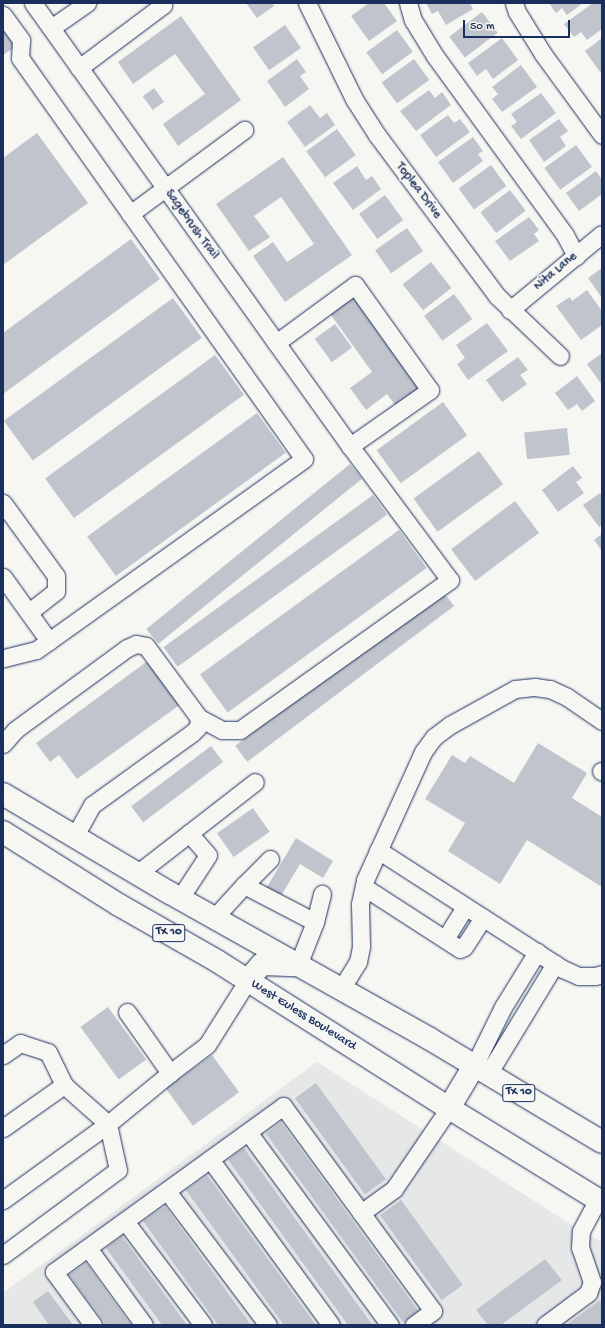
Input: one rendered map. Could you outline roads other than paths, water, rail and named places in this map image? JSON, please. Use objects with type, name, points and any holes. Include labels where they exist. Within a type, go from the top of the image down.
[{"type":"main road","name":"TX 10","points":[[3,794],[214,918],[430,1039],[602,1142]]},
{"type":"main road","name":"West Euless Boulevard","points":[[3,832],[119,905],[248,980],[449,1108],[600,1201]]},
{"type":"main road","points":[[248,980],[262,964],[298,965]]},
{"type":"main road","points":[[449,1108],[481,1070]]},
{"type":"street","name":"Sagebrush Trail","points":[[32,3],[350,446],[450,580],[240,730],[222,730],[199,718]]},
{"type":"street","points":[[51,28],[87,3]]},
{"type":"street","points":[[79,68],[163,5],[162,3]]},
{"type":"street","name":"Toplea Drive","points":[[307,3],[354,99],[376,135],[497,296],[560,356]]},
{"type":"street","points":[[408,3],[412,20],[435,56],[565,235],[576,256]]},
{"type":"street","points":[[514,3],[517,12],[543,54],[602,135]]},
{"type":"street","points":[[3,15],[21,40],[20,58],[304,459],[36,650],[3,658]]},
{"type":"street","points":[[130,214],[244,130]]},
{"type":"street","name":"Nita Lane","points":[[510,310],[602,234]]},
{"type":"street","points":[[276,343],[355,285],[430,390],[350,446]]},
{"type":"street","points":[[3,503],[56,576],[56,591],[29,612]]},
{"type":"street","points":[[3,577],[49,641]]},
{"type":"street","points":[[3,744],[15,730],[127,648],[136,644],[146,646],[199,718],[198,727],[192,733],[92,805],[75,836]]},
{"type":"street","points":[[341,989],[358,962],[361,946],[360,904],[364,887],[378,850],[423,752],[434,737],[476,710],[515,689],[535,687],[550,689],[602,721]]},
{"type":"street","points":[[138,873],[255,782]]},
{"type":"street","points":[[180,898],[208,855],[189,833]]},
{"type":"street","points":[[378,850],[556,964],[579,976],[595,976],[602,974]]},
{"type":"street","points":[[214,918],[270,859]]},
{"type":"street","points":[[244,885],[315,922]]},
{"type":"street","points":[[364,887],[460,949],[464,947],[483,918]]},
{"type":"street","points":[[298,965],[315,922],[322,894]]},
{"type":"street","points":[[445,939],[465,906]]},
{"type":"street","points":[[481,1070],[503,1007],[537,952]]},
{"type":"street","points":[[481,1070],[522,1019],[556,964]]},
{"type":"street","points":[[3,1200],[108,1124],[170,1072],[207,1045],[248,980]]},
{"type":"street","points":[[514,990],[533,1001]]},
{"type":"street","points":[[503,1007],[522,1019]]},
{"type":"street","points":[[127,1012],[170,1072]]},
{"type":"street","points":[[3,1055],[20,1043],[48,1052],[64,1085],[108,1124],[118,1170],[3,1255]]},
{"type":"street","points":[[3,1128],[64,1085]]},
{"type":"street","points":[[92,1325],[54,1272],[283,1106],[433,1311],[414,1325]]},
{"type":"street","points":[[361,1213],[394,1190],[449,1108]]},
{"type":"street","points":[[248,1132],[390,1325]]},
{"type":"street","points":[[210,1159],[331,1325]]},
{"type":"street","points":[[167,1191],[268,1325]]},
{"type":"street","points":[[545,1325],[597,1288],[580,1248],[581,1231],[600,1201]]},
{"type":"street","points":[[125,1221],[203,1325]]},
{"type":"street","points":[[88,1248],[144,1325]]}]
